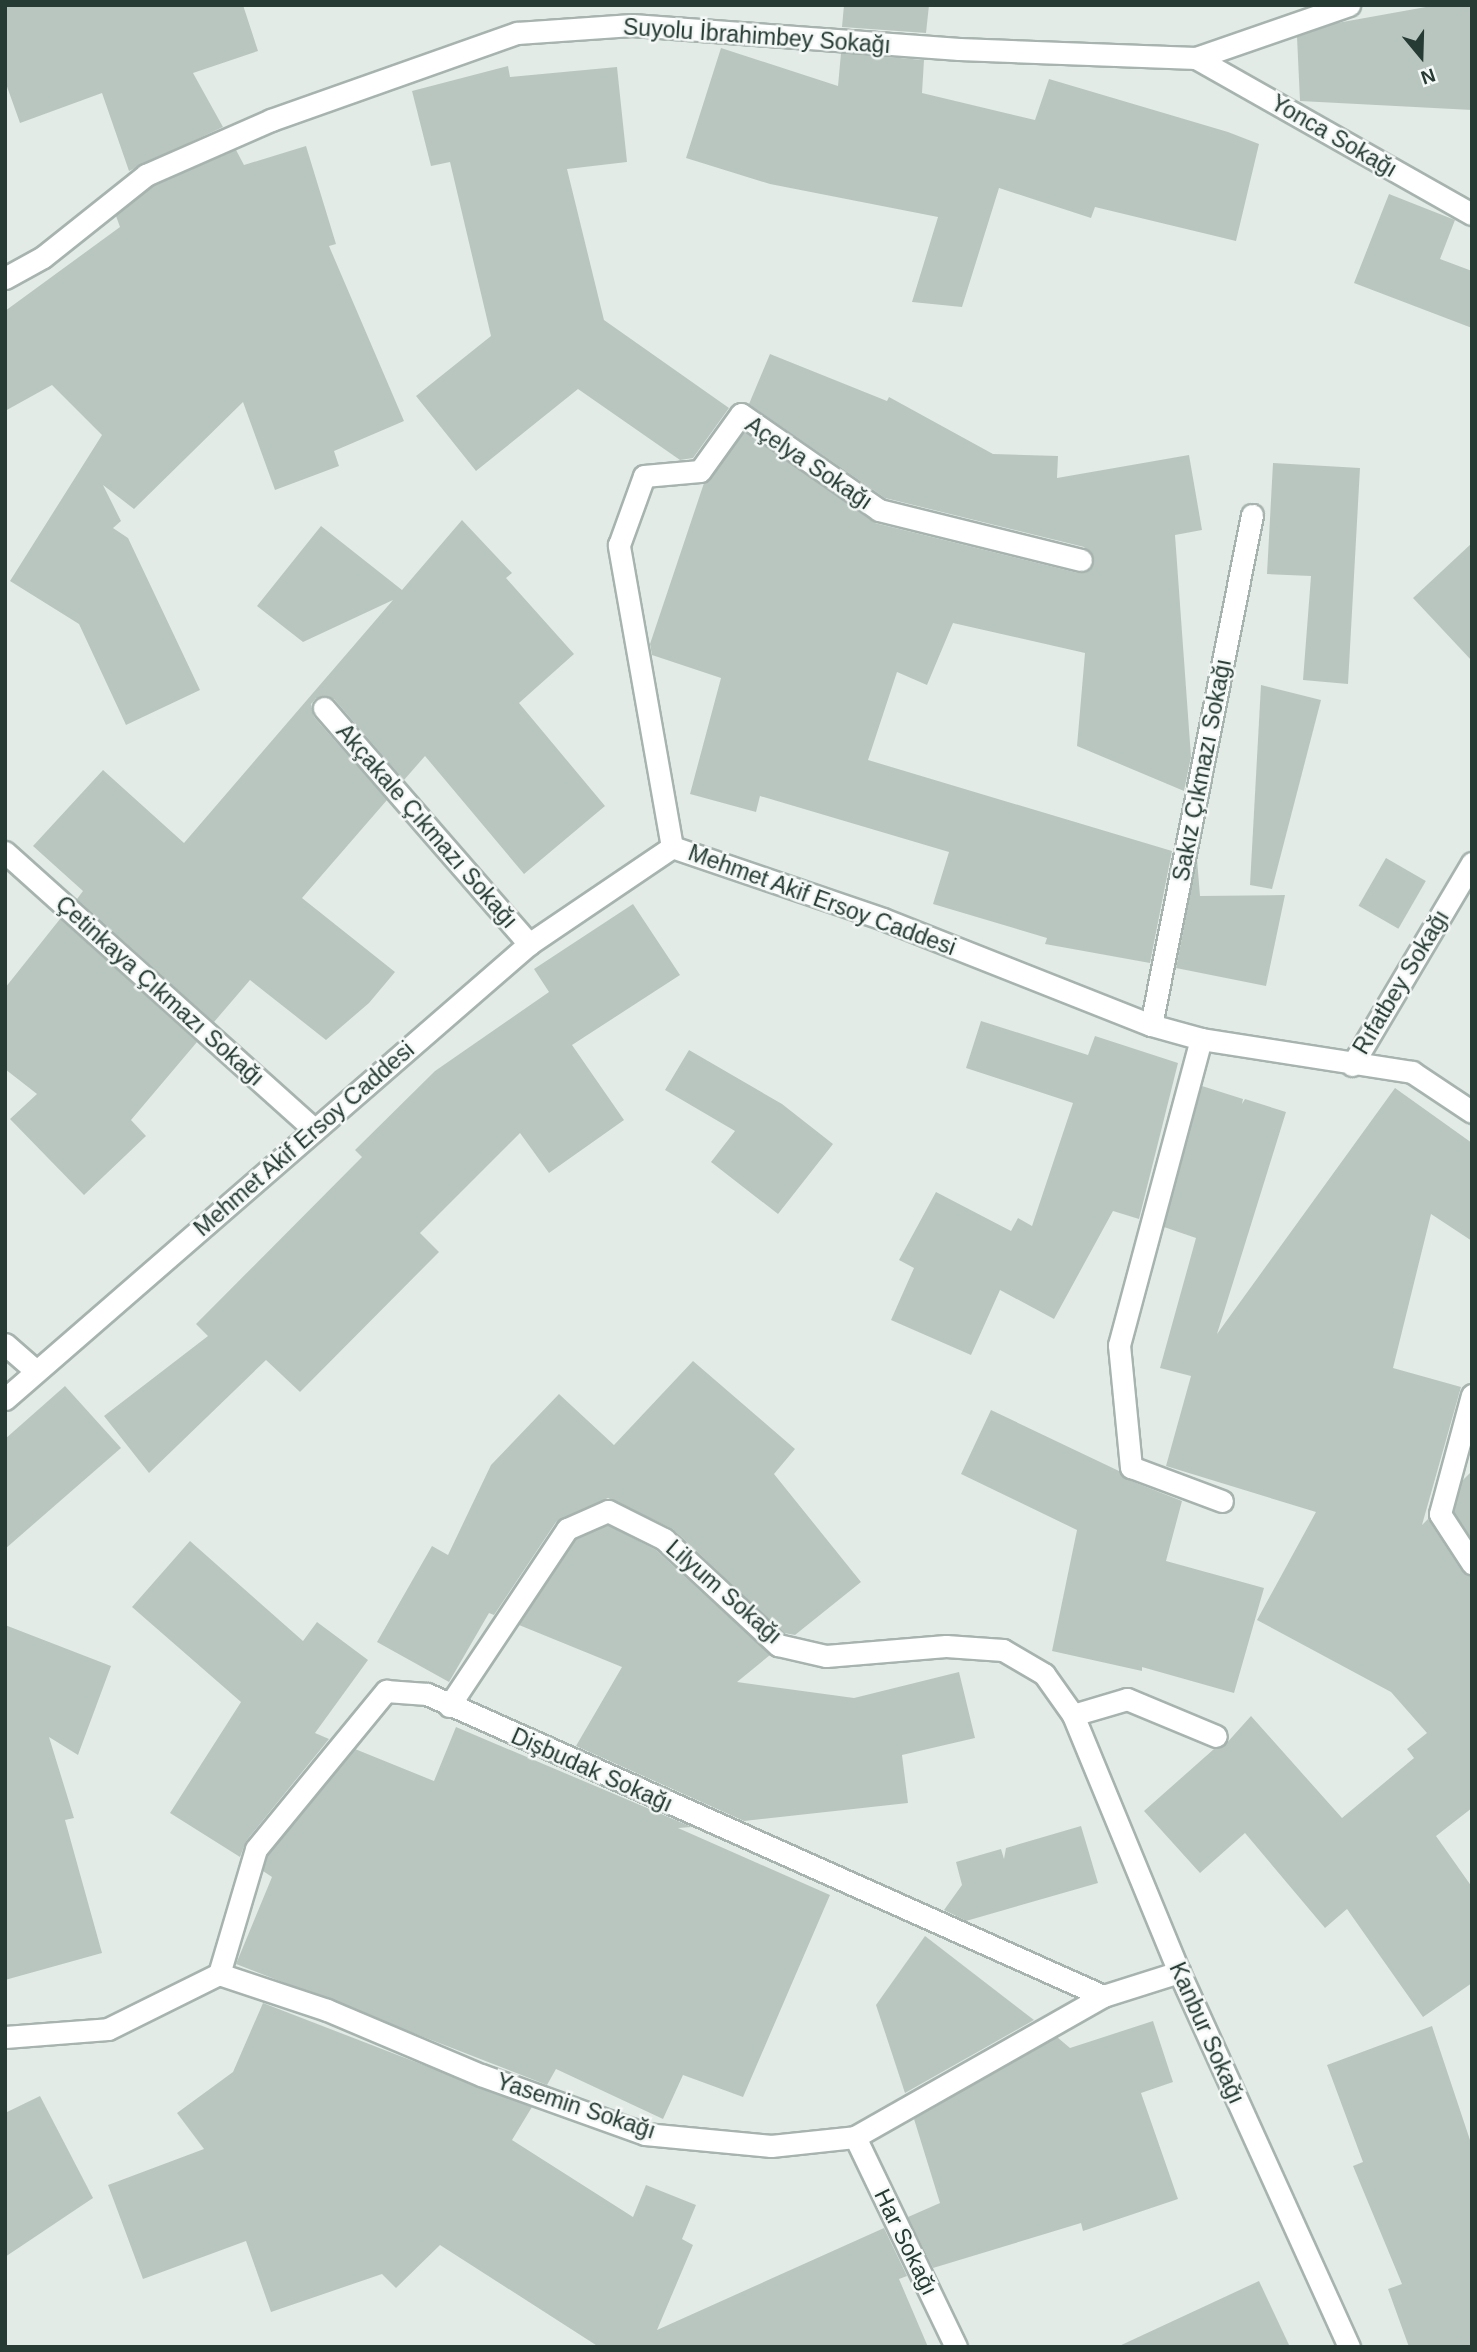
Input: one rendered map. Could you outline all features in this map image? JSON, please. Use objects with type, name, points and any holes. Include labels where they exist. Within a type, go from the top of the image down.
[{"type":"street","name":"Suyolu İbrahimbey Sokağı","points":[[5,278],[43,257],[146,176],[271,120],[517,33],[632,25],[959,49],[1196,58],[1349,5]]},
{"type":"street","name":"Yonca Sokağı","points":[[1196,58],[1472,214]]},
{"type":"street","name":"Açelya Sokağı","points":[[672,847],[619,545],[644,476],[700,471],[741,414],[879,510],[1081,560]]},
{"type":"street","name":"Sakız Çıkmazı Sokağı","points":[[1151,1025],[1252,515]]},
{"type":"street","name":"Akçakale Çıkmazı Sokağı","points":[[324,708],[529,944]]},
{"type":"street","name":"Mehmet Akif Ersoy Caddesi","points":[[5,1399],[529,944],[672,847],[883,919],[1151,1025],[1200,1039],[1352,1065],[1412,1072],[1472,1112]]},
{"type":"street","name":"Çetinkaya Çıkmazı Sokağı","points":[[5,852],[315,1130]]},
{"type":"street","name":"Rıfatbey Sokağı","points":[[1352,1065],[1472,863]]},
{"type":"street","points":[[1200,1039],[1119,1345],[1131,1467],[1222,1501]]},
{"type":"street","points":[[5,1344],[36,1371]]},
{"type":"street","points":[[1472,1395],[1440,1514],[1472,1563]]},
{"type":"street","name":"Lilyum Sokağı","points":[[449,1706],[567,1529],[608,1511],[664,1539],[778,1645],[826,1656],[946,1646],[1003,1650],[1044,1674],[1073,1715]]},
{"type":"street","name":"Dişbudak Sokağı","points":[[219,1975],[256,1849],[386,1691],[427,1694],[1103,1996]]},
{"type":"street","points":[[1073,1715],[1127,1699],[1216,1735]]},
{"type":"street","name":"Kanbur Sokağı","points":[[1073,1715],[1178,1972],[1349,2347]]},
{"type":"street","name":"Yasemin Sokağı","points":[[219,1975],[327,2010],[481,2075],[645,2134],[771,2146],[855,2137],[1103,1996],[1178,1972]]},
{"type":"street","points":[[5,2037],[108,2029],[219,1975]]},
{"type":"street","name":"Har Sokağı","points":[[855,2137],[956,2347]]},
{"type":"building","points":[[5,5],[243,5],[258,51],[193,73],[223,127],[129,171],[102,93],[20,123],[5,81]]},
{"type":"building","points":[[844,5],[929,5],[926,33],[842,27]]},
{"type":"building","points":[[1437,5],[1472,5],[1472,110],[1300,101],[1297,37],[1337,23]]},
{"type":"building","points":[[721,48],[838,86],[841,53],[924,60],[922,93],[1035,120],[1049,79],[1228,132],[1259,144],[1236,241],[1095,207],[1091,218],[999,188],[962,307],[912,302],[938,217],[770,184],[686,158]]},
{"type":"building","points":[[508,66],[510,77],[617,67],[627,162],[567,169],[604,320],[729,408],[693,458],[680,460],[578,389],[476,471],[416,396],[491,336],[450,162],[431,166],[412,91]]},
{"type":"building","points":[[306,146],[336,244],[329,246],[404,421],[334,451],[339,466],[275,490],[243,402],[134,509],[103,485],[121,521],[113,528],[128,538],[200,690],[126,725],[79,624],[10,581],[102,435],[52,385],[5,411],[5,311],[120,227],[116,216],[153,186],[236,150],[244,165]]},
{"type":"building","points":[[1389,194],[1455,220],[1440,259],[1472,271],[1472,328],[1354,283]]},
{"type":"building","points":[[770,354],[887,401],[889,397],[993,454],[1058,456],[1057,478],[1189,455],[1202,530],[1175,535],[1191,757],[1184,791],[1077,746],[1085,653],[953,623],[927,685],[897,672],[868,760],[1172,851],[1150,963],[1045,944],[1047,938],[933,904],[949,852],[760,796],[756,812],[690,794],[721,678],[652,655],[650,644],[704,483],[744,432],[875,523],[1078,573],[1090,570],[1094,562],[1084,547],[885,498],[749,404]]},
{"type":"building","points":[[1273,463],[1360,468],[1348,684],[1303,680],[1311,576],[1267,574]]},
{"type":"building","points":[[462,520],[512,573],[506,578],[574,654],[519,703],[605,806],[524,874],[425,756],[404,780],[334,699],[316,698],[311,704],[314,717],[387,800],[302,898],[395,972],[369,1003],[326,1040],[250,980],[214,1022],[77,899],[83,891],[33,846],[103,770],[184,843],[393,600],[303,642],[257,606],[321,526],[402,590]]},
{"type":"building","points":[[1472,543],[1472,661],[1413,598]]},
{"type":"building","points":[[1261,685],[1321,700],[1272,889],[1250,885]]},
{"type":"building","points":[[1386,858],[1426,881],[1398,929],[1358,906]]},
{"type":"building","points":[[1197,859],[1200,896],[1285,895],[1266,986],[1176,968]]},
{"type":"building","points":[[633,904],[680,975],[572,1045],[624,1120],[549,1173],[520,1133],[420,1233],[439,1252],[300,1392],[266,1360],[149,1473],[104,1416],[208,1336],[196,1324],[362,1157],[355,1150],[435,1071],[549,992],[534,969]]},
{"type":"building","points":[[60,919],[197,1042],[131,1120],[146,1136],[84,1195],[10,1119],[37,1094],[5,1069],[5,988]]},
{"type":"building","points":[[981,1021],[1088,1055],[1095,1036],[1178,1063],[1139,1219],[1113,1211],[1054,1319],[1000,1290],[971,1355],[891,1320],[914,1268],[899,1260],[936,1192],[1011,1231],[1018,1218],[1032,1226],[1073,1103],[966,1068]]},
{"type":"building","points":[[689,1050],[782,1104],[833,1144],[778,1214],[711,1162],[735,1131],[665,1090]]},
{"type":"building","points":[[1202,1086],[1243,1099],[1242,1104],[1245,1099],[1286,1112],[1217,1334],[1395,1088],[1472,1143],[1472,1241],[1431,1214],[1393,1368],[1461,1387],[1422,1525],[1428,1519],[1461,1570],[1472,1576],[1472,1808],[1436,1836],[1472,1887],[1472,1983],[1423,2017],[1347,1909],[1325,1928],[1245,1833],[1200,1873],[1144,1811],[1214,1749],[1224,1746],[1251,1716],[1342,1818],[1414,1758],[1407,1749],[1427,1733],[1391,1692],[1257,1620],[1316,1512],[1166,1466],[1191,1376],[1160,1368],[1196,1238],[1164,1227]]},
{"type":"building","points":[[693,1361],[795,1449],[774,1474],[861,1582],[795,1635],[784,1633],[673,1529],[608,1498],[556,1522],[494,1615],[489,1613],[449,1682],[377,1642],[432,1546],[448,1555],[491,1465],[559,1394],[614,1445]]},
{"type":"building","points":[[65,1386],[121,1448],[5,1549],[5,1439]]},
{"type":"building","points":[[991,1410],[1119,1471],[1126,1479],[1182,1501],[1166,1561],[1264,1588],[1234,1693],[1142,1667],[1142,1671],[1052,1651],[1077,1530],[961,1474]]},
{"type":"building","points":[[1472,1471],[1472,1539],[1454,1512],[1462,1481]]},
{"type":"building","points":[[608,1525],[656,1550],[770,1655],[737,1682],[854,1698],[959,1672],[975,1738],[902,1755],[908,1803],[744,1821],[576,1746],[622,1667],[519,1625],[576,1539]]},
{"type":"building","points":[[190,1541],[303,1641],[317,1622],[368,1660],[315,1733],[329,1739],[246,1841],[240,1857],[170,1813],[241,1702],[132,1607]]},
{"type":"building","points":[[5,1625],[111,1666],[78,1755],[49,1737],[74,1818],[65,1820],[102,1953],[5,1980]]},
{"type":"building","points":[[456,1727],[692,1827],[678,1828],[830,1895],[743,2097],[683,2075],[663,2119],[556,2069],[547,2085],[236,1964],[272,1877],[263,1871],[268,1855],[355,1749],[434,1781]]},
{"type":"building","points":[[1081,1826],[1098,1883],[966,1921],[944,1910],[962,1885],[956,1862],[1001,1849],[1004,1859],[1006,1848]]},
{"type":"building","points":[[925,1936],[1034,2020],[905,2093],[876,2005]]},
{"type":"building","points":[[263,2003],[532,2107],[512,2140],[633,2217],[646,2185],[696,2205],[682,2239],[693,2245],[657,2330],[884,2228],[907,2276],[899,2279],[928,2347],[599,2347],[440,2245],[396,2288],[382,2274],[271,2312],[246,2241],[143,2279],[108,2185],[204,2149],[177,2113],[233,2072]]},
{"type":"building","points":[[1153,2021],[1173,2082],[1141,2093],[1178,2199],[1083,2231],[1081,2223],[933,2268],[908,2217],[940,2203],[914,2119],[1057,2037],[1070,2048]]},
{"type":"building","points":[[1432,2026],[1472,2146],[1472,2347],[1409,2347],[1388,2289],[1402,2284],[1353,2166],[1363,2162],[1327,2065]]},
{"type":"building","points":[[40,2096],[93,2198],[5,2257],[5,2113]]},
{"type":"building","points":[[1259,2281],[1290,2347],[1117,2347]]}]
